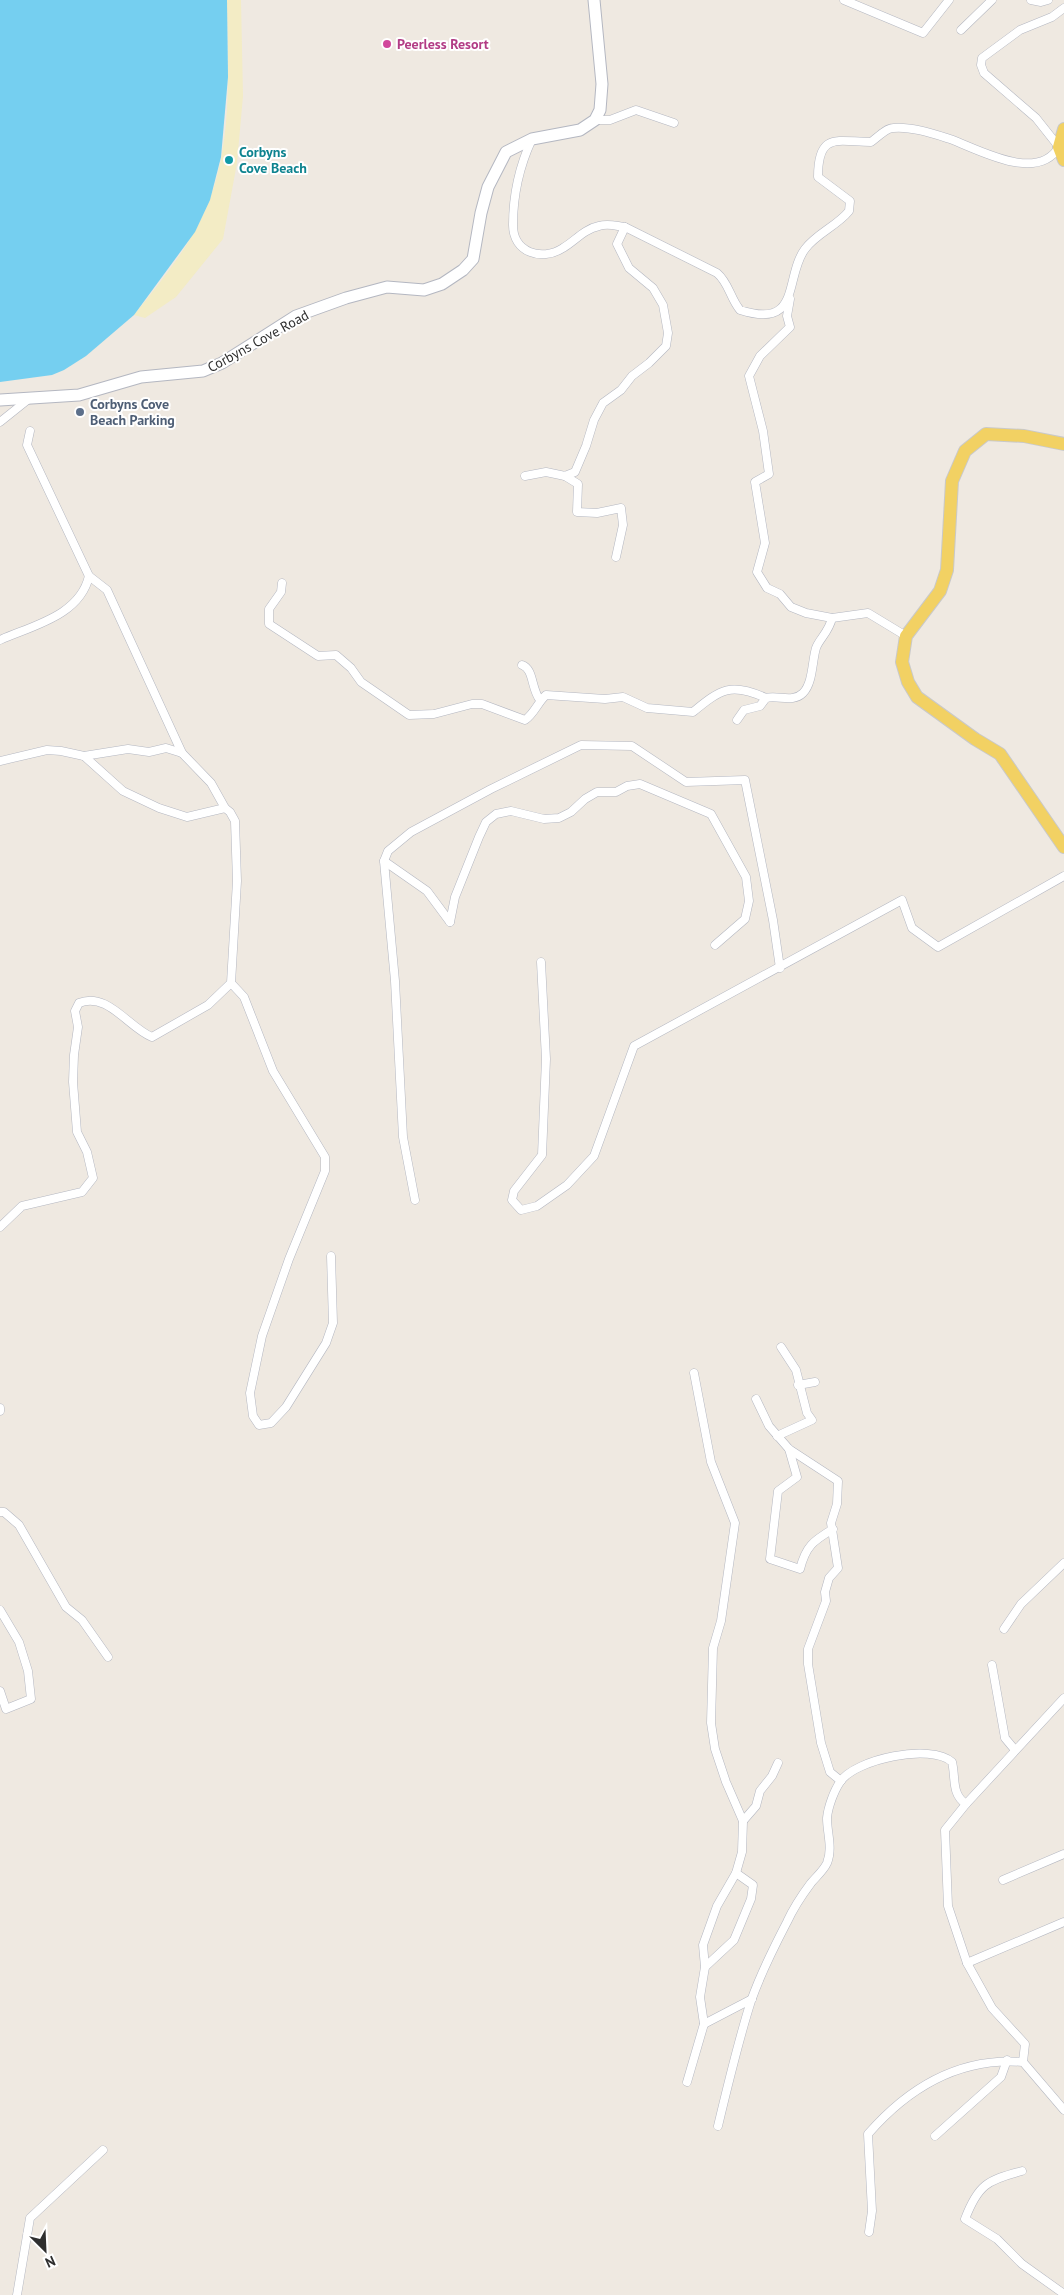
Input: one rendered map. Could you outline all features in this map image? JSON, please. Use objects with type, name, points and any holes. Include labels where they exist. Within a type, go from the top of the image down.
[{"type":"main road","points":[[594,0],[602,84],[600,110],[595,120]]},
{"type":"main road","name":"Corbyns Cove Road","points":[[0,400],[79,395],[141,377],[203,371],[222,363],[296,316],[338,301],[387,287],[424,290],[442,284],[463,270],[473,259],[481,214],[498,164],[506,152],[532,139],[580,130],[595,120]]},
{"type":"main road","points":[[1064,128],[1060,147],[1064,160]]},
{"type":"main road","points":[[1064,444],[1024,436],[986,434],[966,451],[952,480],[947,570],[940,591],[906,636],[902,662],[908,682],[917,696],[975,739],[1000,754],[1064,847]]},
{"type":"street","points":[[844,0],[923,33],[949,0]]},
{"type":"street","points":[[961,30],[992,0]]},
{"type":"street","points":[[1031,0],[1041,2],[1048,0]]},
{"type":"street","points":[[906,636],[868,613],[832,618],[806,613],[791,607],[780,594],[767,588],[757,572],[766,543],[755,482],[769,474],[763,431],[749,376],[760,356],[790,327],[788,316],[790,296],[798,261],[806,248],[843,219],[849,212],[850,202],[818,177],[818,163],[822,151],[832,141],[848,139],[871,142],[891,128],[905,128],[949,139],[1006,161],[1026,163],[1044,161],[1054,156],[1060,147],[1036,118],[984,73],[981,66],[982,58],[1020,30],[1052,17],[1064,8]]},
{"type":"street","points":[[595,120],[610,120],[636,110],[674,124]]},
{"type":"street","points":[[532,139],[517,178],[513,201],[513,233],[517,243],[525,250],[536,254],[562,250],[585,232],[598,226],[611,224],[625,228],[717,273],[725,280],[733,302],[740,310],[761,314],[773,311],[783,306],[790,296]]},
{"type":"street","points":[[565,476],[575,472],[594,420],[604,403],[621,390],[632,376],[650,363],[666,346],[668,332],[664,304],[653,288],[629,268],[617,244],[625,228]]},
{"type":"street","points":[[0,422],[31,397]]},
{"type":"street","points":[[0,1227],[22,1206],[82,1192],[93,1178],[78,1132],[73,1082],[78,1027],[75,1011],[79,1003],[87,999],[104,1004],[144,1034],[152,1037],[208,1006],[231,983],[237,881],[234,821],[230,812],[224,808],[211,783],[182,753],[107,590],[89,576],[28,445],[30,431]]},
{"type":"street","points":[[525,476],[546,472],[565,476],[578,484],[577,512],[597,513],[621,508],[622,525],[616,557]]},
{"type":"street","points":[[0,640],[20,630],[45,623],[68,608],[88,583],[89,576]]},
{"type":"street","points":[[282,583],[281,592],[269,609],[270,624],[318,656],[336,655],[351,668],[361,682],[393,702],[403,713],[409,715],[434,714],[472,704],[482,704],[525,720],[531,716],[540,700],[546,695],[605,699],[623,697],[647,708],[693,712],[715,694],[726,689],[742,689],[766,698],[792,699],[803,693],[809,681],[817,646],[830,628],[832,618]]},
{"type":"street","points":[[522,665],[527,666],[531,673],[534,693],[540,700]]},
{"type":"street","points":[[737,720],[744,710],[760,706],[766,698]]},
{"type":"street","points":[[415,1200],[403,1137],[395,981],[384,861],[388,851],[411,832],[482,794],[582,745],[632,746],[686,782],[745,780],[773,920],[780,968]]},
{"type":"street","points":[[0,761],[47,750],[84,756],[128,749],[150,752],[166,748],[182,753]]},
{"type":"street","points":[[84,756],[123,791],[158,808],[186,817],[224,808]]},
{"type":"street","points":[[384,861],[427,891],[450,922],[455,897],[479,837],[486,822],[496,814],[511,811],[544,818],[559,818],[571,812],[585,799],[597,792],[616,792],[627,786],[640,784],[711,814],[746,877],[749,901],[745,919],[715,945]]},
{"type":"street","points":[[541,962],[546,1059],[542,1155],[514,1191],[512,1200],[521,1210],[537,1206],[567,1185],[594,1156],[634,1046],[902,900],[912,928],[938,947],[1064,876]]},
{"type":"street","points":[[231,983],[244,997],[273,1071],[325,1157],[325,1171],[262,1336],[250,1394],[253,1416],[259,1425],[271,1423],[286,1406],[326,1344],[333,1323],[331,1256]]},
{"type":"street","points":[[778,1436],[812,1420],[807,1413],[798,1385],[796,1370],[781,1347]]},
{"type":"street","points":[[687,2082],[704,2024],[700,1998],[705,1967],[703,1945],[717,1906],[736,1873],[742,1852],[742,1821],[715,1749],[711,1723],[713,1648],[721,1621],[735,1523],[711,1462],[694,1372]]},
{"type":"street","points":[[798,1385],[815,1382]]},
{"type":"street","points":[[756,1399],[769,1426],[789,1449],[838,1481],[837,1504],[831,1523],[838,1568],[829,1578],[825,1592],[826,1601],[808,1649],[808,1664],[821,1743],[830,1772],[841,1781]]},
{"type":"street","points":[[789,1449],[797,1477],[778,1491],[770,1558],[800,1569],[804,1553],[814,1540],[833,1529]]},
{"type":"street","points":[[0,1512],[4,1512],[18,1525],[66,1607],[82,1620],[108,1657]]},
{"type":"street","points":[[1004,1629],[1021,1604],[1064,1563]]},
{"type":"street","points":[[0,1610],[19,1642],[28,1671],[31,1699],[6,1709],[0,1691]]},
{"type":"street","points":[[992,1665],[1005,1738],[1015,1750]]},
{"type":"street","points":[[1023,2062],[1025,2044],[992,2008],[966,1962],[948,1906],[945,1830],[966,1804],[1064,1698]]},
{"type":"street","points":[[718,2126],[733,2063],[752,1999],[788,1920],[812,1883],[827,1865],[830,1841],[827,1817],[833,1796],[841,1781],[860,1767],[881,1758],[931,1754],[945,1756],[952,1762],[955,1790],[959,1799],[966,1804]]},
{"type":"street","points":[[742,1821],[756,1806],[760,1792],[772,1776],[778,1763]]},
{"type":"street","points":[[1003,1880],[1064,1854]]},
{"type":"street","points":[[705,1967],[734,1940],[751,1899],[753,1885],[736,1873]]},
{"type":"street","points":[[966,1962],[1064,1922]]},
{"type":"street","points":[[704,2024],[752,1999]]},
{"type":"street","points":[[935,2136],[1001,2077],[1007,2060]]},
{"type":"street","points":[[869,2232],[872,2211],[868,2134],[886,2113],[921,2085],[959,2069],[985,2062],[1007,2060],[1023,2062],[1064,2110]]},
{"type":"street","points":[[18,2295],[30,2218],[103,2150]]},
{"type":"street","points":[[1022,2171],[1004,2175],[986,2184],[974,2195],[965,2219],[997,2238],[1022,2264],[1064,2294]]},
{"type":"sand","name":"Corbyns Cove Beach","points":[[227,0],[241,0],[243,96],[237,163],[223,239],[176,297],[145,318],[134,315],[186,246],[202,217],[217,177],[226,127],[228,76]]},
{"type":"water","points":[[0,0],[227,0],[228,77],[221,157],[210,200],[195,232],[134,315],[86,356],[64,370],[52,375],[0,382]]},
{"type":"place","name":"Peerless Resort","points":[[387,44]]},
{"type":"place","name":"Corbyns Cove Beach","points":[[229,160]]},
{"type":"place","name":"Corbyns Cove Beach Parking","points":[[80,412]]}]
